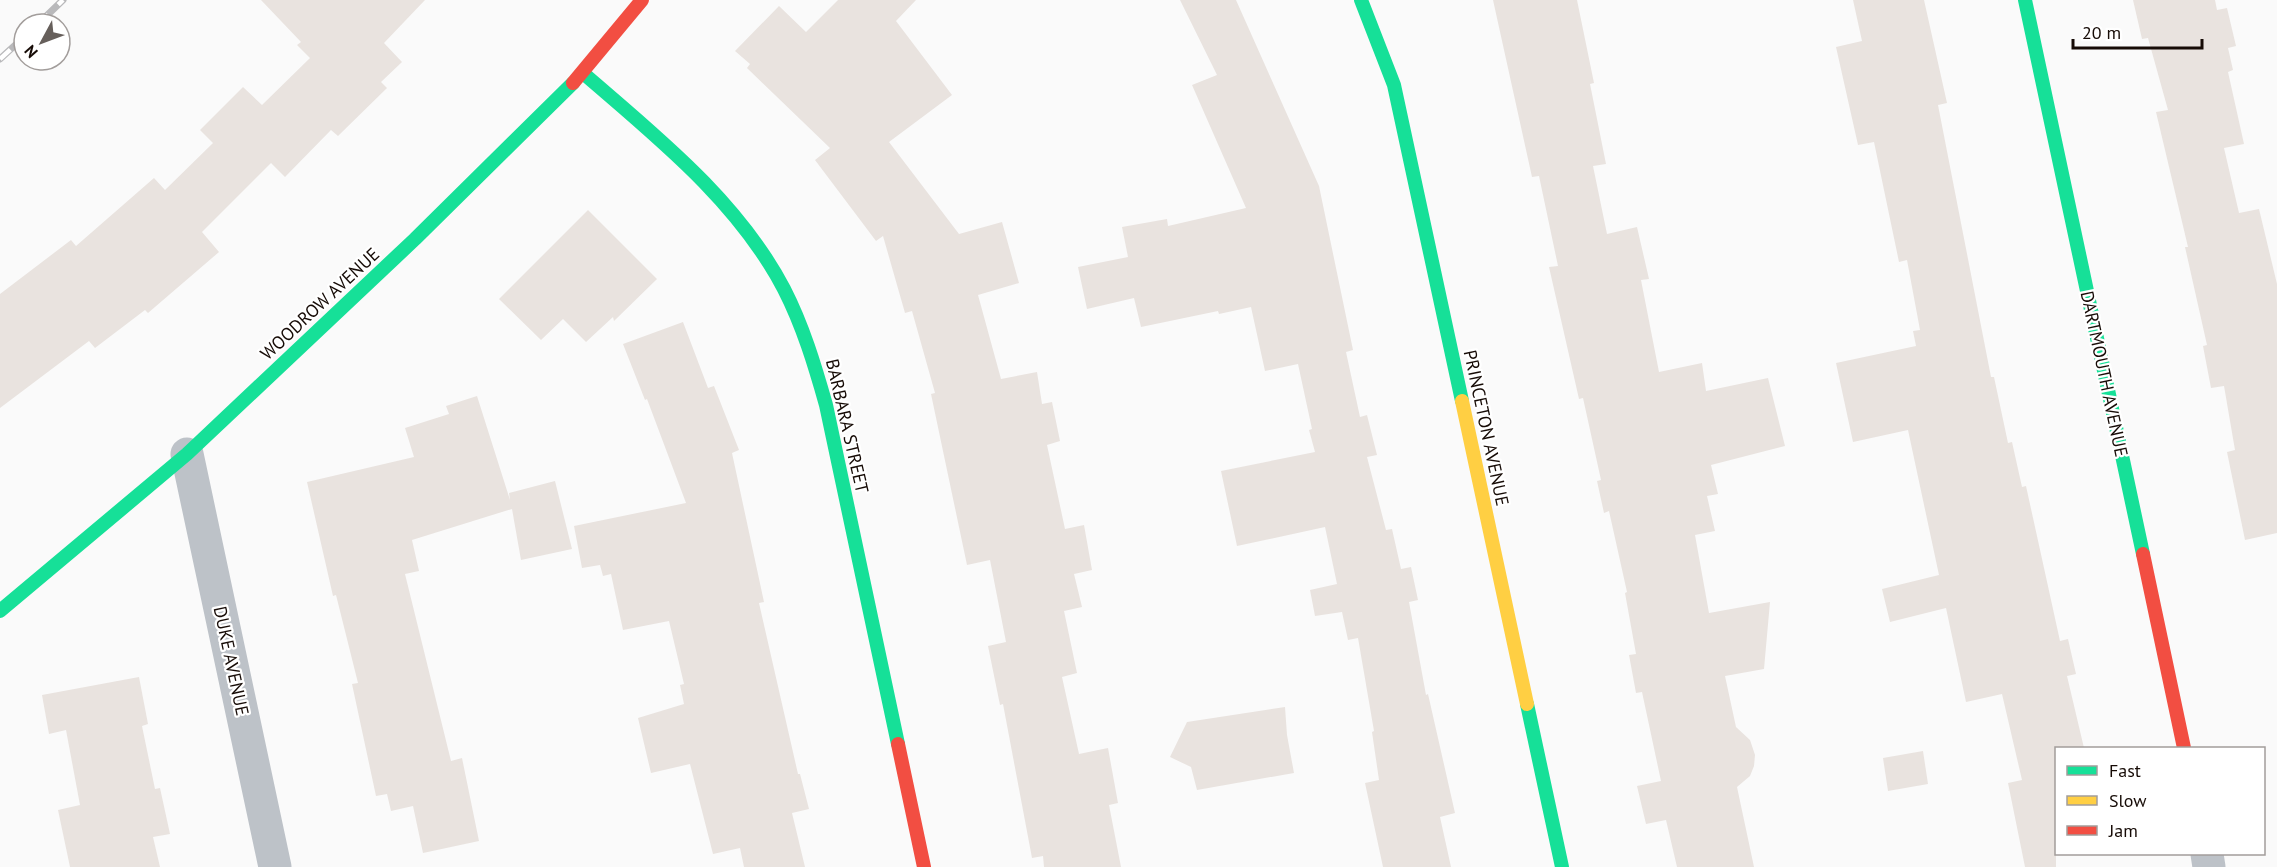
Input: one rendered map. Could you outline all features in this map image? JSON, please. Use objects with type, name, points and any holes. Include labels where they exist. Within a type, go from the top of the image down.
[{"type":"street","name":"WOODROW AVENUE","points":[[0,611],[187,454],[415,239],[582,73],[642,0]]},
{"type":"street","name":"PRINCETON AVENUE","points":[[1361,0],[1394,85],[1562,867]]},
{"type":"street","name":"DARTMOUTH AVENUE","points":[[2025,0],[2184,747]]},
{"type":"street","name":"BARBARA STREET","points":[[582,73],[693,170],[738,219],[776,274],[806,338],[826,405],[924,867]]},
{"type":"street","name":"DUKE AVENUE","points":[[187,454],[275,867]]},
{"type":"building","points":[[261,0],[425,0],[384,43],[402,62],[381,82],[387,88],[338,136],[331,130],[285,177],[271,163],[202,232],[219,252],[148,313],[145,310],[95,348],[89,341],[0,408],[0,294],[71,240],[76,246],[154,178],[165,190],[213,143],[200,130],[243,87],[262,105],[310,58],[297,45],[301,42]]},
{"type":"building","points":[[838,0],[916,0],[896,21],[952,95],[889,142],[959,234],[1002,222],[1019,283],[978,295],[1001,379],[1037,372],[1042,404],[1052,402],[1060,441],[1047,445],[1065,529],[1084,525],[1092,570],[1074,574],[1082,607],[1064,611],[1077,673],[1062,677],[1079,754],[1108,748],[1118,803],[1109,805],[1121,867],[1044,867],[1043,856],[1032,858],[1003,704],[1000,705],[988,646],[1006,642],[990,560],[967,565],[931,394],[935,393],[912,311],[905,313],[883,236],[876,241],[815,160],[830,148],[747,68],[750,64],[735,51],[779,6],[806,32]]},
{"type":"building","points":[[1180,0],[1236,0],[1319,186],[1353,350],[1346,352],[1360,417],[1367,415],[1377,455],[1367,457],[1386,530],[1392,529],[1401,569],[1411,567],[1418,600],[1409,602],[1426,695],[1428,694],[1455,813],[1440,817],[1451,867],[1383,867],[1365,783],[1379,780],[1372,732],[1374,731],[1358,638],[1348,640],[1342,612],[1315,616],[1310,590],[1337,584],[1325,527],[1237,546],[1221,471],[1315,452],[1298,364],[1265,371],[1251,307],[1219,314],[1218,311],[1141,327],[1134,298],[1087,309],[1078,267],[1128,257],[1122,227],[1167,219],[1168,226],[1246,208],[1192,85],[1217,75]]},
{"type":"building","points":[[1493,0],[1577,0],[1594,83],[1590,84],[1606,164],[1593,166],[1607,234],[1637,227],[1649,279],[1641,280],[1659,372],[1702,363],[1706,391],[1768,378],[1785,446],[1711,465],[1718,494],[1707,496],[1715,531],[1695,535],[1709,613],[1770,602],[1764,669],[1725,676],[1736,727],[1750,740],[1755,755],[1750,776],[1737,787],[1754,867],[1677,867],[1666,820],[1646,824],[1637,786],[1661,781],[1642,692],[1636,693],[1629,655],[1636,654],[1625,593],[1627,592],[1609,511],[1604,513],[1597,481],[1601,480],[1583,398],[1579,399],[1549,267],[1558,266],[1539,176],[1532,177]]},
{"type":"building","points":[[1853,0],[1924,0],[1947,103],[1938,105],[1991,377],[1994,377],[2008,443],[2012,442],[2022,487],[2026,486],[2060,641],[2068,639],[2076,674],[2067,676],[2084,747],[2055,747],[2056,867],[2025,867],[2008,783],[2022,780],[2002,694],[1966,702],[1946,608],[1890,622],[1882,589],[1939,575],[1908,430],[1853,442],[1836,363],[1916,346],[1913,331],[1920,330],[1907,260],[1899,262],[1874,142],[1858,145],[1836,47],[1862,41]]},
{"type":"building","points":[[2133,0],[2215,0],[2217,10],[2227,8],[2236,46],[2228,48],[2233,70],[2228,72],[2244,144],[2224,148],[2239,213],[2259,209],[2277,284],[2277,533],[2245,540],[2227,452],[2235,450],[2224,386],[2211,388],[2203,346],[2207,345],[2185,247],[2188,247],[2156,112],[2168,110],[2148,38],[2142,39]]},
{"type":"building","points":[[588,210],[657,279],[614,321],[613,317],[586,342],[563,319],[541,340],[499,299]]},
{"type":"building","points":[[683,322],[708,388],[714,386],[739,450],[732,453],[764,602],[759,603],[798,774],[800,774],[809,809],[792,813],[805,867],[744,867],[740,848],[713,854],[690,764],[651,773],[638,718],[684,704],[680,685],[684,684],[669,621],[623,630],[611,574],[603,576],[600,565],[582,568],[574,526],[686,503],[647,399],[645,400],[623,344]]},
{"type":"building","points":[[477,396],[510,500],[509,493],[555,481],[572,549],[521,560],[512,509],[412,540],[419,571],[405,574],[451,761],[462,758],[479,841],[423,853],[413,806],[391,811],[387,794],[376,796],[352,684],[358,683],[336,595],[333,596],[307,482],[414,457],[405,428],[449,414],[446,406]]},
{"type":"building","points":[[139,677],[148,724],[142,726],[155,789],[160,788],[170,834],[153,837],[160,867],[70,867],[58,810],[80,805],[66,730],[49,734],[42,695]]},
{"type":"building","points":[[1285,707],[1287,735],[1294,773],[1197,790],[1191,767],[1170,757],[1187,722]]},
{"type":"building","points":[[1923,751],[1928,784],[1888,791],[1883,758]]},
{"type":"railway","points":[[50,12],[63,0]]},
{"type":"railway","points":[[0,59],[12,48]]},
{"type":"traffic: fast","points":[[1361,0],[1394,85],[1462,401]]},
{"type":"traffic: fast","points":[[2025,0],[2143,554]]},
{"type":"traffic: fast","points":[[583,73],[667,146],[720,199],[765,257],[791,303],[808,346],[826,405],[898,744]]},
{"type":"traffic: fast","points":[[0,611],[187,454],[415,239],[573,83]]},
{"type":"traffic: fast","points":[[1527,704],[1562,867]]},
{"type":"traffic: slow","points":[[1462,401],[1527,704]]},
{"type":"traffic: jam","points":[[573,83],[642,0]]},
{"type":"traffic: jam","points":[[2143,554],[2184,747]]},
{"type":"traffic: jam","points":[[898,744],[924,867]]}]
